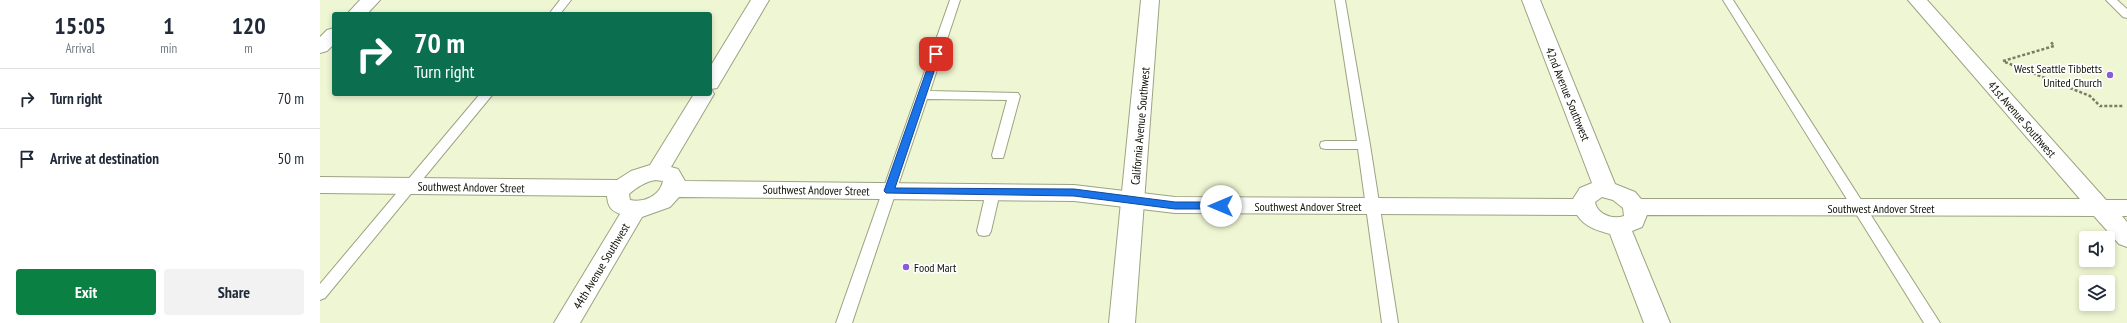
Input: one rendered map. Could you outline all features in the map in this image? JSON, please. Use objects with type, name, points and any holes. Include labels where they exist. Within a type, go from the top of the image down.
[{"type":"street","points":[[358,12],[371,0]]},
{"type":"street","points":[[712,81],[760,0]]},
{"type":"street","name":"California Avenue Southwest","points":[[1122,323],[1134,200],[1150,0]]},
{"type":"street","name":"42nd Avenue Southwest","points":[[1531,0],[1606,189]]},
{"type":"street","name":"41st Avenue Southwest","points":[[1917,0],[2127,238]]},
{"type":"street","points":[[320,47],[332,36]]},
{"type":"street","points":[[657,172],[703,96]]},
{"type":"street","points":[[657,172],[670,176],[674,180],[673,189],[665,199],[657,204],[634,210],[623,207],[619,204],[617,199],[622,188],[636,177],[657,172]]},
{"type":"street","name":"Southwest Andover Street","points":[[320,185],[622,188]]},
{"type":"street","name":"Southwest Andover Street","points":[[673,189],[1074,193],[1175,205],[1583,207]]},
{"type":"street","points":[[1606,189],[1618,192],[1626,197],[1635,207],[1636,215],[1634,221],[1620,226],[1604,225],[1589,216],[1583,207],[1583,199],[1586,194],[1596,190],[1606,189]]},
{"type":"street","name":"Southwest Andover Street","points":[[1635,207],[2127,208]]},
{"type":"street","name":"44th Avenue Southwest","points":[[567,323],[634,210]]},
{"type":"street","points":[[1620,226],[1657,323]]},
{"type":"lane","points":[[556,12],[566,0]]},
{"type":"lane","points":[[844,323],[955,0]]},
{"type":"lane","points":[[1340,0],[1364,145],[1390,323]]},
{"type":"lane","points":[[1728,0],[1932,323]]},
{"type":"lane","points":[[2111,0],[2127,14]]},
{"type":"lane","points":[[922,95],[1014,96],[998,155]]},
{"type":"lane","points":[[320,294],[485,96]]},
{"type":"lane","points":[[1326,145],[1364,145]]},
{"type":"lane","points":[[984,231],[993,192]]},
{"type":"path","points":[[2050,42],[2054,46],[2003,61],[2090,96],[2100,106],[2124,106]]},
{"type":"place","name":"West Seattle Tibbetts United Church","points":[[2110,75]]},
{"type":"place","name":"Food Mart","points":[[906,267]]},
{"type":"route","points":[[936,54],[889,191],[1074,193],[1175,205],[1221,206]]}]
